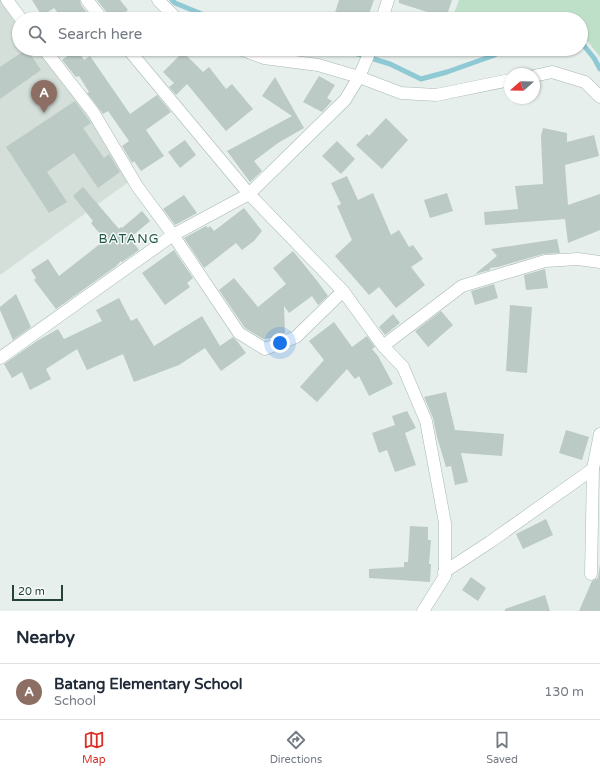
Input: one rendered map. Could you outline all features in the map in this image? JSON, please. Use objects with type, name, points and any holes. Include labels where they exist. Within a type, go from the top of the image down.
[{"type":"street","points":[[7,0],[16,12]]},
{"type":"street","points":[[87,0],[96,12]]},
{"type":"street","points":[[158,0],[170,12]]},
{"type":"street","points":[[384,12],[388,0]]},
{"type":"street","points":[[49,56],[93,112],[137,186],[239,333],[265,349],[296,337],[343,291]]},
{"type":"street","points":[[134,56],[249,194],[343,291],[383,346],[403,367],[426,421],[445,523],[444,576],[424,611]]},
{"type":"street","points":[[259,56],[318,65],[360,74],[402,93],[436,94],[504,81]]},
{"type":"street","points":[[0,358],[173,236],[249,194],[345,100],[360,74],[368,56]]},
{"type":"street","points":[[540,75],[552,72],[585,82],[600,97]]},
{"type":"street","points":[[383,346],[462,286],[545,261],[578,259],[600,262]]},
{"type":"street","points":[[591,574],[592,469],[600,434]]},
{"type":"street","points":[[444,572],[490,542],[592,469]]},
{"type":"shaded area","points":[[0,0],[6,0],[14,12],[12,12],[12,56],[46,56],[134,178],[0,275]]},
{"type":"green space","points":[[459,0],[600,0],[600,57],[588,42],[588,12],[455,12]]},
{"type":"building","points":[[32,0],[80,0],[81,5],[86,12],[57,12],[54,8],[48,12],[40,12]]},
{"type":"building","points":[[97,0],[120,0],[128,10],[125,12],[106,12]]},
{"type":"building","points":[[339,0],[374,0],[370,12],[335,12]]},
{"type":"building","points":[[399,0],[452,0],[448,12],[427,12],[399,3]]},
{"type":"building","points":[[16,56],[32,56],[41,70],[0,99],[0,67]]},
{"type":"building","points":[[67,56],[81,56],[84,60],[90,56],[130,114],[157,95],[171,112],[146,130],[164,156],[141,171],[134,161],[132,163],[122,146],[129,141],[108,111],[103,114],[87,93],[89,92],[79,76],[76,77],[62,60]]},
{"type":"building","points":[[179,56],[187,56],[203,72],[209,67],[226,89],[232,84],[253,109],[226,131],[187,84],[176,95],[169,87],[174,83],[163,72]]},
{"type":"building","points":[[319,76],[335,85],[327,98],[332,101],[322,112],[303,102]]},
{"type":"building","points":[[275,77],[304,128],[278,143],[254,161],[262,171],[250,182],[227,151],[292,116],[262,96]]},
{"type":"building","points":[[75,101],[91,123],[83,128],[104,158],[109,154],[120,172],[98,188],[74,153],[47,172],[67,202],[49,213],[6,147]]},
{"type":"building","points":[[386,118],[408,140],[382,169],[356,145],[367,134],[369,136]]},
{"type":"building","points":[[543,128],[567,133],[567,142],[594,135],[599,156],[565,165],[568,205],[600,194],[600,230],[568,243],[565,219],[485,225],[484,212],[518,209],[515,186],[543,184],[541,136]]},
{"type":"building","points":[[185,140],[196,155],[180,168],[168,152]]},
{"type":"building","points":[[337,141],[355,159],[341,174],[322,156]]},
{"type":"building","points":[[347,176],[358,200],[373,193],[391,235],[399,230],[409,247],[413,245],[423,259],[411,267],[425,285],[396,308],[379,287],[369,295],[335,256],[352,240],[337,206],[341,204],[331,183]]},
{"type":"building","points":[[83,187],[119,229],[142,211],[150,221],[130,238],[139,250],[122,262],[121,261],[115,267],[56,309],[34,280],[36,278],[31,270],[48,259],[59,276],[105,240],[91,223],[93,221],[73,196]]},
{"type":"building","points":[[447,193],[453,211],[430,218],[424,200]]},
{"type":"building","points":[[184,195],[197,213],[175,225],[163,209]]},
{"type":"building","points":[[244,208],[262,231],[254,241],[242,250],[236,243],[204,268],[184,238],[206,226],[208,228],[210,226],[214,231]]},
{"type":"building","points":[[557,239],[560,253],[543,254],[490,268],[490,270],[475,274],[497,256],[491,249]]},
{"type":"building","points":[[174,250],[193,278],[187,283],[190,287],[165,305],[142,273]]},
{"type":"building","points":[[293,251],[328,296],[318,305],[312,296],[289,313],[284,306],[285,333],[272,338],[263,339],[245,328],[219,290],[234,278],[258,307],[286,284],[273,268]]},
{"type":"building","points":[[545,269],[548,288],[526,290],[524,275]]},
{"type":"building","points":[[494,284],[498,298],[475,305],[471,291]]},
{"type":"building","points":[[16,294],[31,327],[13,340],[0,307]]},
{"type":"building","points":[[119,298],[131,321],[137,318],[154,346],[202,316],[220,346],[233,337],[246,353],[221,371],[205,348],[179,365],[134,382],[123,354],[87,370],[77,349],[46,369],[51,379],[30,390],[22,372],[12,378],[4,364],[37,341],[58,329],[64,339],[102,321],[96,310]]},
{"type":"building","points":[[510,305],[532,307],[527,373],[506,371]]},
{"type":"building","points":[[441,311],[453,325],[428,347],[415,331]]},
{"type":"building","points":[[393,314],[400,323],[385,335],[379,327]]},
{"type":"building","points":[[334,322],[352,347],[367,336],[375,347],[372,349],[378,356],[393,384],[369,396],[359,376],[355,379],[347,369],[317,402],[300,387],[324,360],[309,341]]},
{"type":"building","points":[[446,392],[455,430],[504,434],[502,456],[461,453],[468,482],[455,485],[451,466],[446,467],[433,418],[424,397]]},
{"type":"building","points":[[407,411],[416,428],[405,433],[416,465],[395,472],[387,450],[379,453],[372,433],[395,425],[392,416]]},
{"type":"building","points":[[566,430],[589,437],[582,460],[559,453]]},
{"type":"building","points":[[546,519],[553,535],[523,549],[516,534]]},
{"type":"building","points":[[410,526],[428,527],[428,540],[431,540],[429,564],[431,564],[430,582],[369,578],[369,569],[404,567],[404,562],[408,562]]},
{"type":"building","points":[[600,564],[600,611],[579,611],[592,581],[598,578]]},
{"type":"building","points":[[471,577],[486,588],[478,601],[462,590]]},
{"type":"building","points":[[545,595],[550,611],[505,611],[505,609]]},
{"type":"waterway","points":[[172,0],[175,3],[197,12]]},
{"type":"waterway","points":[[588,51],[600,69]]},
{"type":"waterway","points":[[364,56],[390,64],[421,79],[447,72],[492,56]]},
{"type":"place","name":"Batang Elementary School","points":[[44,113]]},
{"type":"district","name":"BATANG","points":[[129,239]]}]
